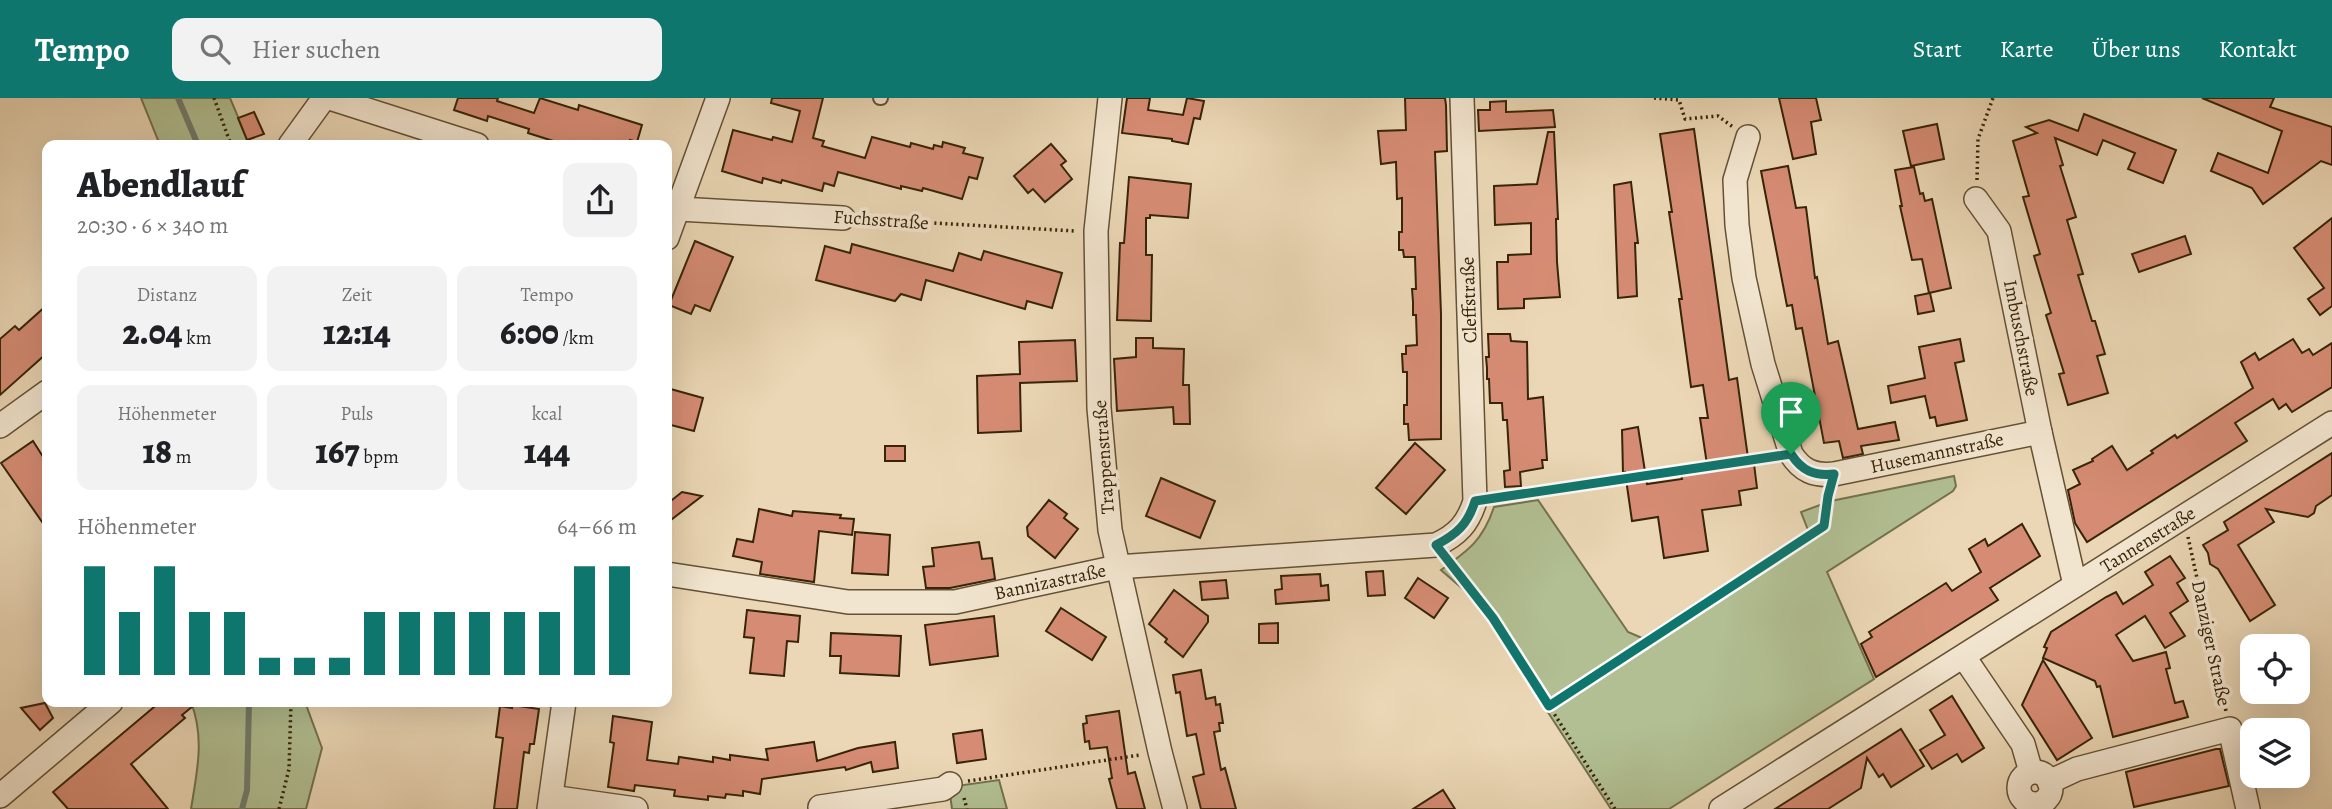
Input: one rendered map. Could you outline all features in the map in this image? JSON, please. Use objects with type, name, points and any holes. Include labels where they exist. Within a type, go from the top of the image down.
[{"type":"street","points":[[294,140],[324,98]]},
{"type":"street","points":[[330,98],[461,140]]},
{"type":"street","points":[[673,207],[718,98]]},
{"type":"street","name":"Trappenstraße","points":[[1110,98],[1096,232],[1099,408],[1110,530],[1175,809]]},
{"type":"street","name":"Cleffstraße","points":[[1462,98],[1475,501]]},
{"type":"street","points":[[1748,137],[1735,180],[1737,225],[1744,278],[1763,364],[1791,454]]},
{"type":"street","name":"Imbuschstraße","points":[[1976,199],[1999,231],[2040,432],[2075,585]]},
{"type":"street","name":"Fuchsstraße","points":[[673,207],[843,218]]},
{"type":"street","points":[[0,426],[42,396]]},
{"type":"street","name":"Tannenstraße","points":[[1723,808],[2332,424]]},
{"type":"street","name":"Husemannstraße","points":[[1791,454],[1812,473],[1834,474],[2040,432]]},
{"type":"street","points":[[1436,545],[1466,523],[1475,501]]},
{"type":"street","name":"Bannizastraße","points":[[672,575],[848,602],[955,602],[1118,567],[1436,545]]},
{"type":"street","points":[[1964,657],[2023,744],[2040,777],[2230,729]]},
{"type":"street","points":[[0,796],[105,707]]},
{"type":"street","points":[[563,707],[550,803],[636,809]]},
{"type":"street","name":"Danziger Straße","points":[[2230,729],[2248,809]]},
{"type":"street","points":[[814,808],[943,789],[950,783]]},
{"type":"path","points":[[214,98],[229,140]]},
{"type":"path","points":[[1654,98],[1679,100],[1685,119],[1718,116],[1748,137]]},
{"type":"path","points":[[1976,199],[1978,139],[1993,98]]},
{"type":"path","name":"Fuchsstraße","points":[[843,218],[1096,232]]},
{"type":"path","points":[[1475,501],[1791,454]]},
{"type":"path","points":[[1549,706],[1824,526],[1834,474]]},
{"type":"path","name":"Danziger Straße","points":[[2183,518],[2230,729]]},
{"type":"path","points":[[1436,545],[1493,618],[1615,809]]},
{"type":"path","points":[[279,809],[289,769],[291,707]]},
{"type":"path","points":[[950,783],[1160,752]]},
{"type":"green space","points":[[141,98],[230,98],[248,140],[158,140]]},
{"type":"green space","points":[[1954,476],[1956,486],[1953,491],[1827,572],[1874,679],[1669,809],[1611,809],[1480,608],[1441,570],[1480,536],[1494,507],[1538,500],[1628,632],[1642,638],[1808,530],[1801,512],[1831,501]]},
{"type":"green space","points":[[192,707],[307,707],[322,748],[306,809],[191,809],[199,742]]},
{"type":"green space","points":[[999,780],[1007,809],[952,809],[949,787]]},
{"type":"building","points":[[458,98],[498,98],[497,101],[534,113],[540,98],[578,110],[579,105],[642,125],[638,140],[550,140],[528,133],[529,129],[488,116],[487,121],[454,110]]},
{"type":"building","points":[[772,98],[823,98],[813,138],[824,141],[822,146],[865,158],[872,137],[910,147],[911,143],[933,149],[934,145],[942,147],[943,142],[965,148],[963,153],[983,158],[977,179],[969,177],[962,199],[923,188],[922,191],[901,186],[901,189],[838,172],[834,186],[824,183],[822,191],[782,180],[781,183],[763,178],[762,183],[722,171],[733,130],[792,142],[800,111],[771,103]]},
{"type":"building","points":[[1127,98],[1150,98],[1148,110],[1183,115],[1187,98],[1204,101],[1200,119],[1194,118],[1188,144],[1172,139],[1122,133]]},
{"type":"building","points":[[1405,98],[1445,98],[1446,105],[1447,151],[1435,152],[1441,314],[1441,439],[1409,440],[1408,424],[1404,424],[1407,372],[1403,372],[1402,354],[1406,354],[1406,346],[1417,345],[1412,289],[1416,289],[1415,257],[1404,257],[1403,250],[1399,250],[1402,198],[1397,199],[1396,162],[1381,164],[1378,131],[1406,130]]},
{"type":"building","points":[[1779,98],[1816,98],[1821,120],[1811,122],[1816,154],[1793,159]]},
{"type":"building","points":[[2202,98],[2274,98],[2270,107],[2332,127],[2332,165],[2321,161],[2263,204],[2252,188],[2211,171],[2218,153],[2268,173],[2282,131]]},
{"type":"building","points":[[1506,101],[1506,112],[1553,110],[1555,127],[1479,131],[1478,110],[1490,110],[1490,102]]},
{"type":"building","points":[[254,112],[264,134],[247,140],[238,118]]},
{"type":"building","points":[[2084,114],[2176,150],[2163,183],[2128,169],[2135,153],[2103,140],[2097,155],[2055,138],[2063,165],[2060,166],[2076,217],[2067,220],[2083,274],[2078,275],[2105,354],[2097,356],[2108,393],[2068,405],[2059,374],[2064,373],[2046,315],[2051,313],[2034,256],[2040,254],[2023,197],[2029,196],[2013,141],[2037,133],[2026,127],[2049,120],[2078,131]]},
{"type":"building","points":[[1937,124],[1944,159],[1911,166],[1903,131]]},
{"type":"building","points":[[1694,129],[1729,380],[1737,378],[1749,465],[1754,464],[1757,488],[1739,491],[1741,505],[1702,510],[1708,551],[1664,558],[1658,517],[1632,521],[1625,472],[1623,473],[1622,430],[1638,427],[1647,484],[1682,479],[1681,475],[1708,471],[1700,418],[1708,418],[1703,385],[1691,387],[1669,212],[1672,212],[1660,134]]},
{"type":"building","points":[[1548,132],[1554,132],[1560,297],[1524,299],[1524,308],[1498,309],[1497,262],[1508,262],[1508,255],[1531,254],[1531,223],[1495,225],[1494,186],[1537,184]]},
{"type":"building","points":[[1051,144],[1066,161],[1061,165],[1072,179],[1045,202],[1033,189],[1028,193],[1014,176]]},
{"type":"building","points":[[1788,166],[1796,208],[1806,207],[1815,278],[1817,277],[1828,344],[1838,341],[1858,429],[1895,422],[1899,440],[1861,446],[1863,454],[1843,458],[1839,441],[1824,443],[1802,328],[1796,329],[1792,305],[1787,306],[1761,171]]},
{"type":"building","points":[[1914,167],[1920,194],[1923,193],[1925,201],[1932,199],[1951,288],[1929,293],[1922,259],[1912,260],[1895,170]]},
{"type":"building","points":[[1129,177],[1191,184],[1188,218],[1150,215],[1150,218],[1146,218],[1146,255],[1152,255],[1151,321],[1117,320],[1120,243],[1124,243]]},
{"type":"building","points":[[1631,182],[1638,243],[1635,243],[1637,296],[1618,298],[1614,185]]},
{"type":"building","points":[[2332,218],[2332,306],[2320,315],[2308,299],[2324,288],[2294,248]]},
{"type":"building","points":[[2185,236],[2191,254],[2139,272],[2132,254]]},
{"type":"building","points":[[695,241],[733,257],[710,311],[695,305],[691,314],[672,306],[672,298]]},
{"type":"building","points":[[852,244],[953,271],[959,253],[981,260],[984,251],[1062,273],[1052,308],[1027,301],[1025,309],[926,280],[921,300],[901,294],[895,301],[816,280],[825,246],[850,253]]},
{"type":"building","points":[[1930,293],[1934,311],[1918,314],[1915,296]]},
{"type":"building","points":[[42,309],[42,357],[0,395],[0,339],[15,326],[19,330]]},
{"type":"building","points":[[1488,334],[1510,334],[1511,341],[1527,342],[1528,399],[1543,397],[1547,460],[1542,460],[1543,468],[1520,472],[1521,486],[1505,487],[1504,471],[1510,470],[1507,420],[1503,420],[1502,403],[1490,403],[1486,357],[1489,357]]},
{"type":"building","points":[[1136,338],[1153,338],[1153,348],[1184,349],[1183,385],[1189,385],[1190,424],[1174,424],[1173,407],[1117,411],[1114,359],[1136,357]]},
{"type":"building","points":[[1960,339],[1964,361],[1955,363],[1967,420],[1937,426],[1935,417],[1930,418],[1925,396],[1891,403],[1888,386],[1925,378],[1919,347]]},
{"type":"building","points":[[2293,339],[2302,353],[2309,349],[2313,355],[2332,343],[2332,387],[2292,412],[2286,404],[2279,409],[2273,399],[2235,423],[2247,441],[2087,542],[2075,523],[2068,490],[2080,484],[2073,470],[2093,461],[2092,459],[2112,446],[2127,470],[2175,435],[2177,438],[2253,388],[2241,362],[2255,353],[2259,360]]},
{"type":"building","points":[[1075,340],[1077,381],[1020,383],[1021,431],[978,433],[977,376],[1020,374],[1019,342]]},
{"type":"building","points":[[672,389],[703,398],[694,431],[672,425]]},
{"type":"building","points":[[33,441],[42,455],[42,522],[1,463]]},
{"type":"building","points":[[1415,443],[1445,470],[1406,514],[1376,488]]},
{"type":"building","points":[[885,446],[905,446],[905,461],[885,461]]},
{"type":"building","points":[[2332,453],[2332,495],[2316,506],[2314,513],[2308,517],[2266,509],[2274,522],[2238,545],[2275,605],[2250,621],[2218,569],[2210,564],[2203,545],[2228,530],[2224,522]]},
{"type":"building","points":[[1161,478],[1215,501],[1200,538],[1146,516]]},
{"type":"building","points":[[682,492],[702,496],[672,519],[672,500]]},
{"type":"building","points":[[1049,500],[1067,514],[1064,518],[1078,529],[1055,558],[1028,536],[1027,527]]},
{"type":"building","points":[[759,509],[792,516],[793,511],[841,515],[840,518],[854,519],[852,535],[819,531],[814,582],[760,574],[762,562],[733,556],[737,539],[753,542]]},
{"type":"building","points":[[2022,524],[2040,556],[1990,588],[1998,600],[1876,677],[1861,644],[1872,637],[1869,632],[1946,583],[1952,591],[1981,572],[1969,549],[1985,539],[1988,546]]},
{"type":"building","points":[[855,532],[890,535],[888,575],[852,573]]},
{"type":"building","points":[[979,542],[982,559],[992,558],[995,579],[950,588],[926,588],[923,567],[934,566],[932,548]]},
{"type":"building","points":[[2170,556],[2185,578],[2177,583],[2188,601],[2170,613],[2185,636],[2165,648],[2145,616],[2116,635],[2133,661],[2166,652],[2170,668],[2166,669],[2175,703],[2183,701],[2188,717],[2113,737],[2100,686],[2097,687],[2095,681],[2043,658],[2047,648],[2044,647],[2051,632],[2106,597],[2116,592],[2123,604],[2153,585],[2145,572]]},
{"type":"building","points":[[1383,571],[1385,595],[1368,596],[1366,572]]},
{"type":"building","points":[[1320,574],[1321,586],[1328,585],[1329,600],[1276,604],[1275,590],[1282,589],[1281,576]]},
{"type":"building","points":[[1418,578],[1448,598],[1434,618],[1405,598]]},
{"type":"building","points":[[1226,580],[1228,598],[1202,600],[1200,582]]},
{"type":"building","points":[[1174,590],[1208,616],[1208,622],[1183,657],[1149,624]]},
{"type":"building","points":[[1061,608],[1106,637],[1092,660],[1046,631]]},
{"type":"building","points":[[747,610],[800,616],[798,642],[787,641],[784,676],[750,673],[754,638],[744,637]]},
{"type":"building","points":[[994,616],[998,656],[930,665],[925,625]]},
{"type":"building","points":[[1278,623],[1278,643],[1259,643],[1259,624]]},
{"type":"building","points":[[831,633],[901,636],[899,676],[840,673],[841,656],[830,656]]},
{"type":"building","points":[[2043,660],[2092,738],[2057,760],[2022,705]]},
{"type":"building","points":[[1201,670],[1206,699],[1215,697],[1216,705],[1220,704],[1223,723],[1219,723],[1220,731],[1214,732],[1221,770],[1225,768],[1236,809],[1201,809],[1193,777],[1204,774],[1196,734],[1187,736],[1180,692],[1176,693],[1173,675]]},
{"type":"building","points":[[1952,696],[1984,748],[1962,762],[1957,754],[1932,769],[1920,750],[1945,735],[1930,710]]},
{"type":"building","points":[[42,704],[53,718],[40,730],[21,708]]},
{"type":"building","points":[[154,707],[192,707],[182,715],[185,718],[131,764],[168,809],[68,809],[53,792]]},
{"type":"building","points":[[500,707],[539,709],[534,744],[530,744],[529,753],[524,752],[517,809],[494,809],[503,738],[496,737]]},
{"type":"building","points":[[1119,711],[1128,774],[1135,772],[1145,809],[1117,809],[1109,779],[1112,778],[1107,747],[1090,749],[1089,741],[1085,742],[1083,724],[1087,723],[1086,716]]},
{"type":"building","points":[[613,716],[652,722],[647,760],[678,764],[679,757],[713,762],[713,757],[730,760],[730,755],[768,760],[766,749],[814,742],[817,761],[858,748],[895,742],[898,768],[873,772],[871,762],[846,770],[845,767],[762,779],[760,794],[743,791],[743,796],[708,796],[708,800],[674,796],[675,790],[635,785],[634,791],[608,787],[614,743],[610,742]]},
{"type":"building","points":[[1901,729],[1924,766],[1891,787],[1883,774],[1879,777],[1867,758],[1861,788],[1828,809],[1775,809]]},
{"type":"building","points":[[982,730],[986,759],[957,763],[953,734]]},
{"type":"building","points":[[2220,749],[2229,786],[2134,807],[2126,772]]},
{"type":"building","points":[[1443,790],[1455,809],[1413,809]]},
{"type":"waterway","points":[[178,98],[196,140]]},
{"type":"waterway","points":[[242,809],[247,790],[249,707]]},
{"type":"route","points":[[1791,454],[1804,469],[1812,473],[1834,474],[1824,526],[1549,706],[1493,618],[1436,545],[1461,529],[1470,516],[1475,501],[1791,454]]}]
